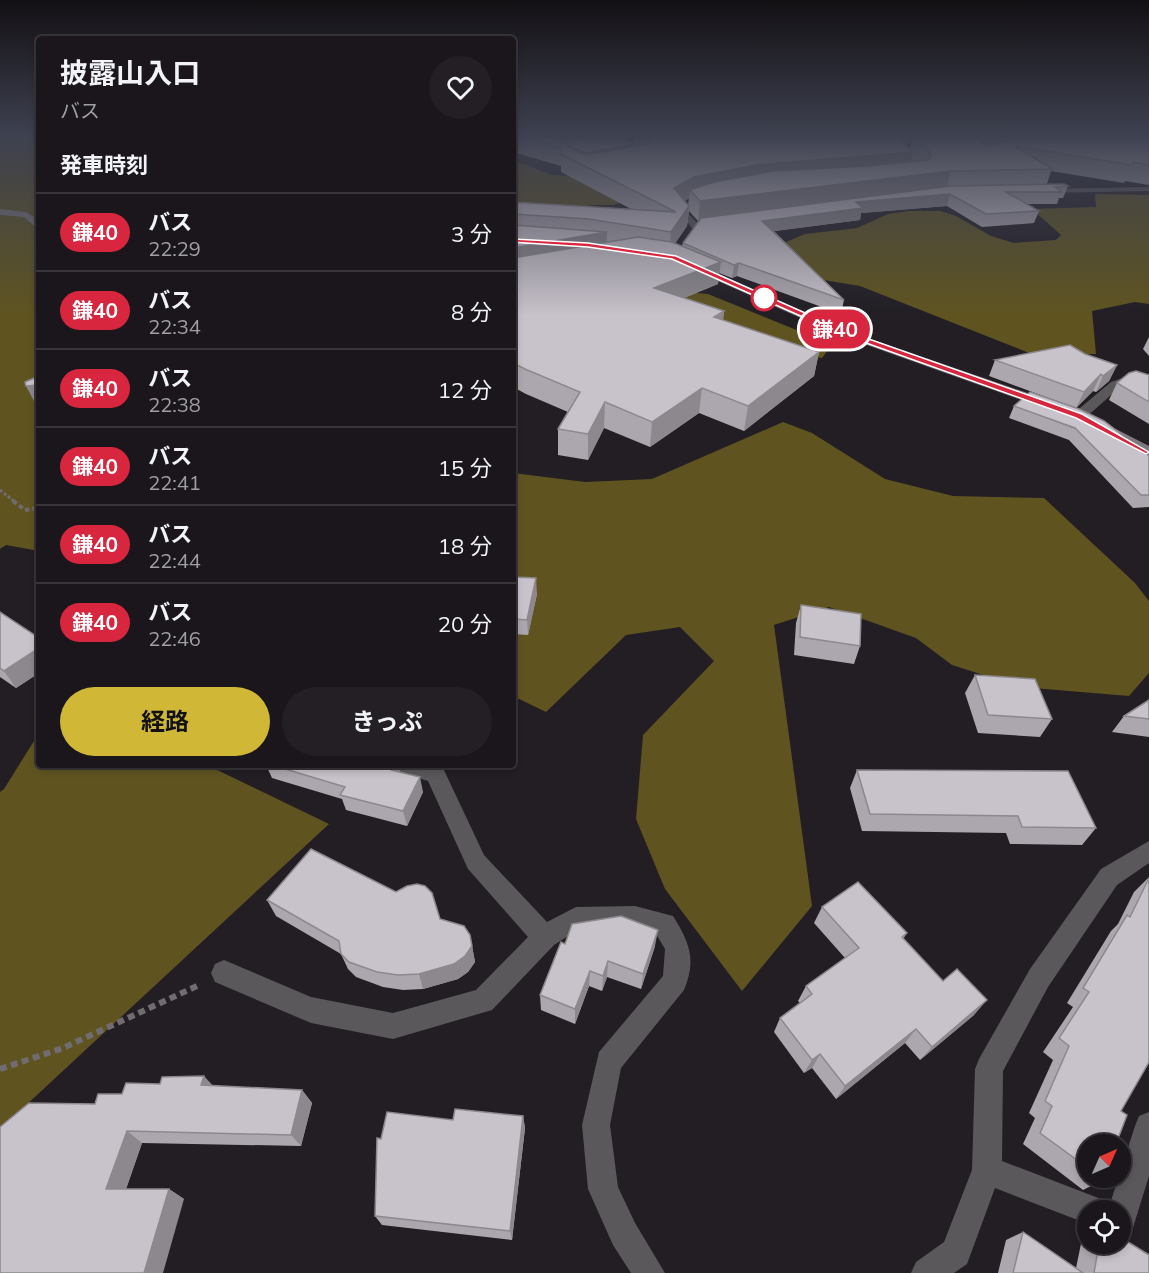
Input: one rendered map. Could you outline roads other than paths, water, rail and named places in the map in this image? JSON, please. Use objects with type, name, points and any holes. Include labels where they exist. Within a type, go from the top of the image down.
[{"type":"street","points":[[696,200],[679,208],[696,228]]},
{"type":"street","points":[[0,212],[29,215],[36,220]]},
{"type":"street","points":[[684,262],[843,333],[1078,416],[1149,452]]},
{"type":"street","points":[[1078,416],[1115,386],[1135,378],[1149,377]]},
{"type":"street","points":[[413,768],[436,774],[476,862],[545,937]]},
{"type":"street","points":[[927,1273],[956,1253],[987,1170],[989,1069],[1039,978],[1109,878],[1149,851]]},
{"type":"street","points":[[224,973],[311,1010],[393,1026],[483,1001],[545,937],[576,918],[634,917],[664,924],[678,947],[675,981],[609,1062],[596,1125],[603,1188],[624,1234],[649,1273]]},
{"type":"street","points":[[1127,1200],[1149,1126]]},
{"type":"street","points":[[987,1170],[1077,1205]]}]
